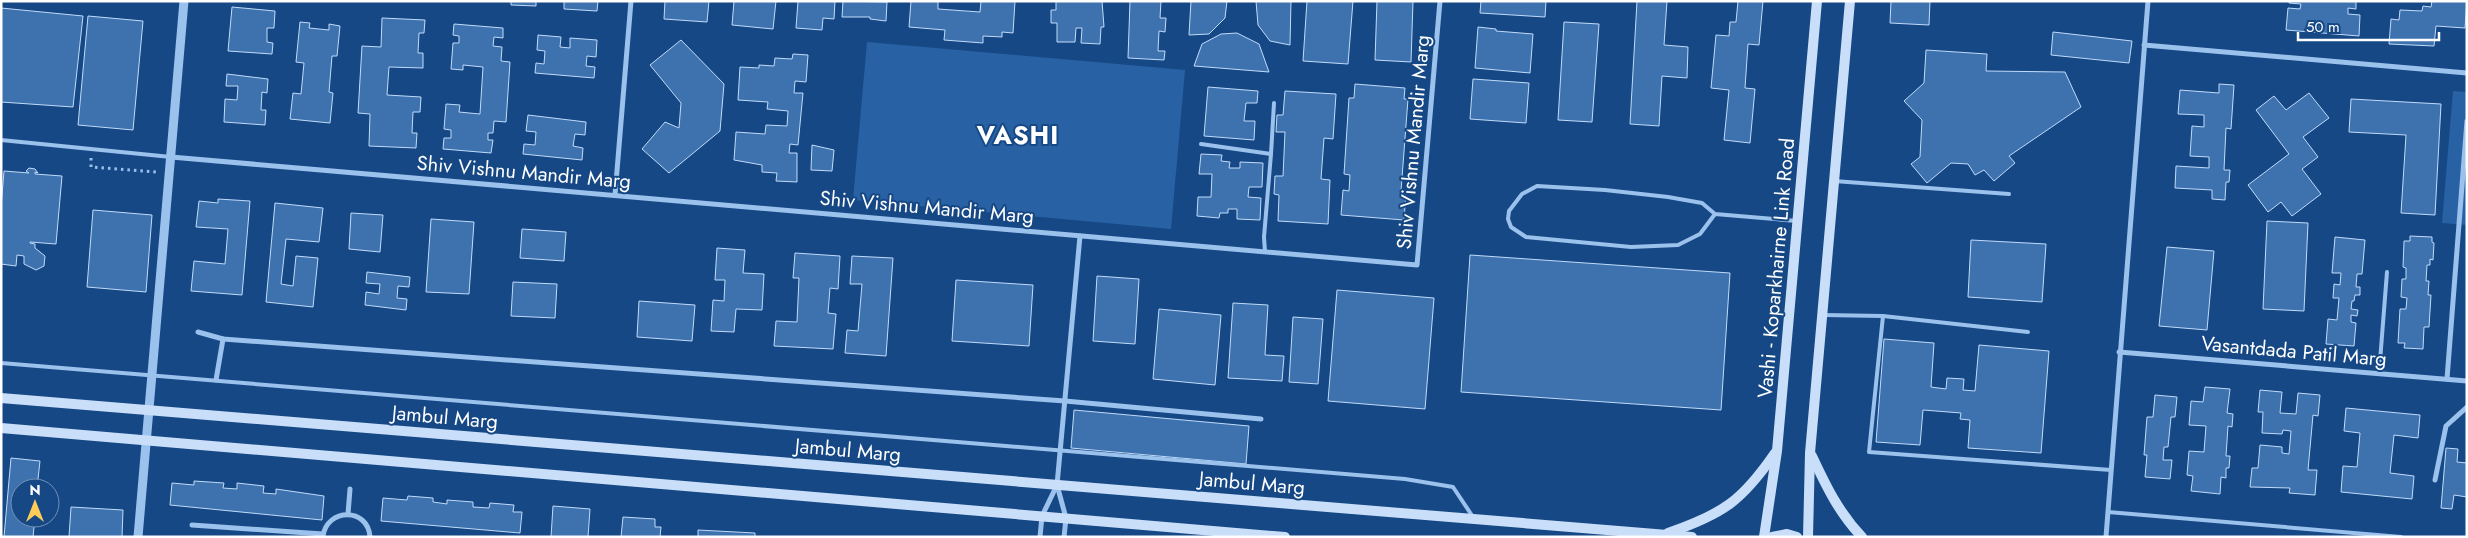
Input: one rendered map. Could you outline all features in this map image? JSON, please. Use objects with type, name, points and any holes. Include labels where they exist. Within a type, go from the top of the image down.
[{"type":"main road","name":"Vashi - Koparkhairne Link Road","points":[[1764,537],[1777,451],[1817,1]]},
{"type":"main road","points":[[1808,537],[1810,453],[1850,1]]},
{"type":"main road","name":"Jambul Marg","points":[[1,398],[1692,537]]},
{"type":"main road","points":[[1,428],[1285,537]]},
{"type":"main road","points":[[1665,534],[1706,520],[1730,504],[1754,484],[1777,451]]},
{"type":"main road","points":[[1810,453],[1832,499],[1848,522],[1862,537]]},
{"type":"main road","points":[[1772,537],[1787,534],[1797,537]]},
{"type":"street","points":[[138,537],[184,1]]},
{"type":"street","points":[[615,195],[631,1]]},
{"type":"street","name":"Shiv Vishnu Mandir Marg","points":[[171,156],[1417,265],[1440,1]]},
{"type":"street","points":[[2106,537],[2148,1]]},
{"type":"street","points":[[2144,46],[2467,73]]},
{"type":"street","points":[[2447,379],[2467,121]]},
{"type":"street","points":[[1040,537],[1042,516],[1057,485],[1080,236]]},
{"type":"street","points":[[198,332],[223,339],[1065,401],[1261,419]]},
{"type":"street","points":[[216,380],[223,339]]},
{"type":"street","name":"Vasantdada Patil Marg","points":[[2119,352],[2467,381]]},
{"type":"street","points":[[2435,480],[2446,426],[2467,408]]},
{"type":"street","points":[[1057,485],[1066,518],[1064,537]]},
{"type":"street","points":[[348,514],[350,489]]},
{"type":"street","points":[[192,525],[323,535],[327,524],[333,518],[348,514],[362,519],[367,525],[371,537]]},
{"type":"lane","points":[[1265,252],[1264,237],[1274,103]]},
{"type":"lane","points":[[1,140],[171,156]]},
{"type":"lane","points":[[1202,144],[1271,154]]},
{"type":"lane","points":[[1834,181],[2009,194]]},
{"type":"lane","points":[[1715,214],[1700,234],[1678,245],[1632,247],[1526,236],[1511,227],[1508,219],[1509,211],[1522,194],[1537,186],[1605,190],[1668,197],[1702,203],[1715,214],[1797,222]]},
{"type":"lane","points":[[2379,374],[2387,272]]},
{"type":"lane","points":[[1823,315],[1883,316],[2028,332]]},
{"type":"lane","points":[[1883,316],[1870,452],[2111,470]]},
{"type":"lane","points":[[1,363],[1406,479],[1453,487],[1474,519]]},
{"type":"lane","points":[[2108,512],[2401,537]]},
{"type":"path","points":[[92,149],[91,166],[169,174]]},
{"type":"shaded area","points":[[867,42],[1185,70],[1171,229],[853,200]]},
{"type":"shaded area","points":[[2453,91],[2467,92],[2467,225],[2442,223]]},
{"type":"building","points":[[511,1],[536,1],[536,6],[511,5]]},
{"type":"building","points":[[564,1],[598,1],[597,11],[564,9]]},
{"type":"building","points":[[665,1],[709,1],[707,22],[664,19]]},
{"type":"building","points":[[734,1],[776,1],[773,29],[732,25]]},
{"type":"building","points":[[798,1],[835,1],[834,19],[823,18],[822,30],[796,28]]},
{"type":"building","points":[[843,1],[887,2],[886,21],[870,19],[870,17],[842,17]]},
{"type":"building","points":[[911,1],[938,1],[938,9],[980,12],[981,1],[1015,1],[1013,33],[1002,32],[1002,37],[983,36],[983,43],[944,40],[945,30],[909,27]]},
{"type":"building","points":[[1056,1],[1102,1],[1104,27],[1101,27],[1100,44],[1081,43],[1082,28],[1076,28],[1075,42],[1057,42],[1057,23],[1051,23],[1051,10],[1056,10]]},
{"type":"building","points":[[1130,1],[1161,1],[1160,18],[1166,18],[1165,32],[1159,31],[1158,51],[1165,51],[1164,60],[1128,58]]},
{"type":"building","points":[[1191,1],[1227,1],[1225,18],[1209,34],[1189,35]]},
{"type":"building","points":[[1256,1],[1291,1],[1290,45],[1270,41],[1258,25]]},
{"type":"building","points":[[1307,1],[1353,1],[1348,64],[1303,61]]},
{"type":"building","points":[[1377,1],[1413,1],[1411,62],[1375,60]]},
{"type":"building","points":[[1481,1],[1546,1],[1545,17],[1480,13]]},
{"type":"building","points":[[1637,1],[1667,1],[1664,45],[1688,47],[1687,78],[1662,76],[1659,126],[1630,124]]},
{"type":"building","points":[[1738,1],[1763,1],[1759,45],[1748,44],[1745,88],[1755,89],[1750,143],[1724,140],[1729,90],[1711,88],[1716,35],[1729,36],[1730,22],[1736,22]]},
{"type":"building","points":[[1891,1],[1930,1],[1929,25],[1890,23]]},
{"type":"building","points":[[2289,1],[2356,1],[2356,9],[2348,8],[2348,14],[2360,15],[2359,36],[2286,30],[2288,8],[2300,9],[2301,4],[2289,3]]},
{"type":"building","points":[[2432,1],[2467,1],[2465,28],[2436,26],[2434,46],[2389,44],[2391,19],[2399,20],[2400,10],[2422,11],[2423,6],[2431,7]]},
{"type":"building","points":[[232,7],[275,11],[274,28],[267,28],[267,42],[273,43],[272,54],[228,51]]},
{"type":"building","points":[[1,8],[83,16],[73,107],[1,102]]},
{"type":"building","points":[[88,16],[143,21],[133,130],[78,125]]},
{"type":"building","points":[[382,18],[425,20],[424,33],[419,33],[418,53],[423,53],[423,68],[389,67],[387,95],[421,97],[420,112],[413,112],[412,133],[417,133],[416,148],[369,146],[370,114],[358,113],[362,46],[381,47]]},
{"type":"building","points":[[300,22],[310,23],[309,28],[329,30],[329,24],[340,26],[337,56],[332,56],[329,92],[333,93],[330,123],[290,119],[293,93],[301,94],[304,63],[296,62]]},
{"type":"building","points":[[1564,22],[1599,24],[1592,122],[1558,120]]},
{"type":"building","points":[[454,24],[503,28],[503,38],[494,37],[493,46],[502,47],[501,61],[510,62],[506,122],[494,121],[493,133],[488,133],[488,140],[493,140],[491,153],[443,149],[444,138],[451,138],[451,130],[444,129],[446,104],[460,105],[459,112],[480,114],[483,67],[463,65],[463,70],[451,69],[453,43],[459,43],[459,36],[453,35]]},
{"type":"building","points":[[1478,27],[1496,29],[1496,31],[1533,34],[1530,73],[1475,68]]},
{"type":"building","points":[[2053,32],[2132,41],[2129,63],[2051,55]]},
{"type":"building","points":[[1237,33],[1259,44],[1269,72],[1194,66],[1202,44],[1221,34]]},
{"type":"building","points":[[538,35],[561,37],[560,47],[570,48],[570,38],[597,40],[596,57],[587,56],[586,66],[595,67],[594,78],[535,73],[536,63],[544,64],[545,51],[537,50]]},
{"type":"building","points":[[681,40],[724,84],[720,131],[669,173],[642,149],[665,122],[679,128],[681,103],[650,65]]},
{"type":"building","points":[[1926,50],[1987,54],[1986,71],[2065,72],[2081,107],[2009,156],[2015,163],[1994,181],[1984,170],[1975,175],[1968,164],[1951,163],[1927,183],[1911,164],[1920,157],[1922,120],[1904,101],[1924,83]]},
{"type":"building","points":[[793,54],[808,55],[806,82],[795,81],[794,93],[803,93],[798,145],[790,144],[789,153],[797,153],[797,182],[776,181],[777,173],[762,172],[762,165],[734,160],[736,132],[765,134],[766,125],[787,126],[788,111],[767,109],[768,102],[738,100],[740,67],[759,68],[759,65],[774,66],[775,58],[792,59]]},
{"type":"building","points":[[227,74],[268,79],[267,93],[262,92],[261,110],[266,110],[265,125],[224,122],[225,99],[237,100],[238,86],[226,86]]},
{"type":"building","points":[[1473,79],[1529,83],[1526,123],[1470,119]]},
{"type":"building","points":[[1355,84],[1405,88],[1404,99],[1408,99],[1401,191],[1406,192],[1404,220],[1341,215],[1343,190],[1349,191],[1350,175],[1344,174],[1349,98],[1354,98]]},
{"type":"building","points":[[2219,84],[2234,85],[2231,129],[2226,128],[2224,170],[2230,170],[2229,182],[2226,182],[2225,200],[2212,199],[2212,190],[2175,188],[2176,166],[2209,168],[2209,157],[2190,156],[2192,126],[2204,127],[2204,115],[2178,114],[2180,90],[2219,93]]},
{"type":"building","points":[[1208,87],[1258,91],[1257,103],[1246,103],[1244,121],[1255,121],[1254,140],[1204,136]]},
{"type":"building","points":[[1285,91],[1336,94],[1333,139],[1324,138],[1321,179],[1330,180],[1328,224],[1278,221],[1279,195],[1274,194],[1275,176],[1283,176],[1285,132],[1276,132],[1277,115],[1283,115]]},
{"type":"building","points":[[2309,93],[2329,118],[2303,137],[2318,157],[2302,169],[2321,194],[2292,216],[2281,202],[2268,212],[2248,185],[2289,154],[2256,110],[2274,96],[2286,110]]},
{"type":"building","points":[[2351,99],[2441,104],[2435,215],[2401,213],[2406,135],[2349,132]]},
{"type":"building","points":[[528,115],[586,122],[585,135],[575,134],[573,146],[583,148],[582,160],[523,154],[524,144],[535,145],[536,132],[526,131]]},
{"type":"building","points":[[812,145],[834,150],[832,171],[811,170]]},
{"type":"building","points":[[1201,154],[1222,155],[1221,161],[1230,162],[1229,168],[1240,168],[1240,162],[1263,163],[1262,187],[1249,187],[1248,197],[1261,198],[1260,220],[1237,219],[1237,209],[1228,209],[1228,213],[1220,213],[1219,218],[1197,216],[1198,197],[1211,197],[1212,174],[1199,174]]},
{"type":"building","points":[[29,168],[35,169],[38,173],[35,172],[35,174],[62,176],[56,244],[30,242],[35,244],[35,248],[45,256],[44,266],[36,270],[24,264],[24,256],[17,255],[16,266],[1,264],[1,207],[4,171],[29,173],[26,171]]},
{"type":"building","points":[[218,199],[250,201],[242,295],[191,291],[194,261],[225,264],[228,229],[196,227],[199,201],[218,203]]},
{"type":"building","points":[[275,203],[323,208],[319,242],[286,239],[281,284],[293,286],[296,256],[318,258],[313,307],[266,302]]},
{"type":"building","points":[[93,210],[152,215],[146,292],[87,287]]},
{"type":"building","points":[[351,213],[383,215],[380,252],[349,249]]},
{"type":"building","points":[[431,219],[474,222],[469,294],[426,292]]},
{"type":"building","points":[[2267,221],[2308,223],[2304,311],[2263,309]]},
{"type":"building","points":[[522,229],[566,232],[564,261],[520,258]]},
{"type":"building","points":[[2410,236],[2432,237],[2432,242],[2434,243],[2433,260],[2430,259],[2430,265],[2427,265],[2426,281],[2429,281],[2428,295],[2431,295],[2429,327],[2424,327],[2423,349],[2404,348],[2405,343],[2398,343],[2400,309],[2406,309],[2407,298],[2401,297],[2402,279],[2406,279],[2406,268],[2403,267],[2404,241],[2410,241]]},
{"type":"building","points":[[2335,237],[2365,240],[2362,274],[2357,274],[2356,287],[2360,287],[2360,295],[2355,295],[2351,309],[2358,310],[2357,316],[2351,315],[2351,322],[2356,323],[2354,346],[2326,344],[2328,319],[2337,320],[2339,298],[2333,298],[2334,284],[2340,285],[2341,273],[2332,273]]},
{"type":"building","points":[[1971,240],[2046,244],[2042,302],[1968,297]]},
{"type":"building","points":[[2167,247],[2214,251],[2207,330],[2159,326]]},
{"type":"building","points":[[717,248],[745,250],[743,273],[764,274],[762,310],[736,309],[734,332],[711,331],[713,300],[724,301],[725,280],[715,280]]},
{"type":"building","points":[[795,253],[840,256],[838,289],[830,288],[828,313],[836,314],[833,349],[774,346],[776,321],[797,322],[799,278],[793,278]]},
{"type":"building","points":[[1470,255],[1730,273],[1721,410],[1461,392]]},
{"type":"building","points":[[852,256],[893,258],[886,356],[845,353],[847,330],[858,331],[862,284],[850,284]]},
{"type":"building","points":[[367,272],[410,277],[409,287],[398,286],[397,298],[407,299],[406,310],[365,305],[366,292],[379,294],[380,284],[366,283]]},
{"type":"building","points":[[1097,276],[1139,279],[1135,344],[1093,341]]},
{"type":"building","points":[[956,280],[1033,285],[1029,346],[952,341]]},
{"type":"building","points":[[513,282],[557,284],[555,318],[511,316]]},
{"type":"building","points":[[1337,290],[1434,298],[1425,409],[1328,401]]},
{"type":"building","points":[[639,301],[695,305],[692,341],[637,337]]},
{"type":"building","points":[[1233,303],[1268,305],[1265,355],[1284,356],[1282,381],[1228,378]]},
{"type":"building","points":[[1159,309],[1221,315],[1215,385],[1153,379]]},
{"type":"building","points":[[1293,317],[1323,319],[1318,384],[1289,382]]},
{"type":"building","points":[[1884,339],[1934,343],[1931,387],[1946,389],[1947,378],[1964,379],[1963,390],[1975,391],[1979,345],[2049,351],[2041,453],[1968,448],[1970,420],[1960,419],[1961,413],[1923,410],[1920,445],[1876,442]]},
{"type":"building","points":[[2205,387],[2230,389],[2227,413],[2233,414],[2232,427],[2228,426],[2226,456],[2230,456],[2229,468],[2226,468],[2226,478],[2221,477],[2220,494],[2191,491],[2193,476],[2187,475],[2189,451],[2204,452],[2206,426],[2189,425],[2191,401],[2203,402]]},
{"type":"building","points":[[2260,390],[2282,392],[2280,413],[2296,414],[2298,393],[2320,395],[2318,416],[2313,415],[2308,470],[2317,470],[2315,495],[2289,493],[2290,488],[2250,487],[2252,468],[2258,468],[2260,445],[2282,447],[2282,453],[2289,454],[2291,431],[2283,430],[2282,434],[2262,433],[2263,412],[2258,412]]},
{"type":"building","points":[[2155,395],[2177,397],[2175,417],[2171,417],[2168,447],[2164,447],[2163,460],[2172,460],[2170,479],[2145,477],[2147,455],[2144,455],[2147,417],[2153,417]]},
{"type":"building","points":[[2346,408],[2420,415],[2418,438],[2394,435],[2390,473],[2414,476],[2412,499],[2341,492],[2343,466],[2357,467],[2360,433],[2344,431]]},
{"type":"building","points":[[1074,410],[1249,426],[1246,464],[1071,448]]},
{"type":"building","points":[[2446,448],[2458,449],[2457,462],[2467,463],[2467,497],[2454,495],[2452,509],[2441,508]]},
{"type":"building","points":[[11,458],[40,461],[38,478],[10,478],[10,528],[34,528],[33,537],[4,537]]},
{"type":"building","points":[[194,481],[224,483],[223,488],[237,489],[237,483],[264,486],[263,493],[276,494],[276,489],[324,496],[322,520],[170,505],[172,483],[194,485]]},
{"type":"building","points":[[408,496],[433,498],[433,502],[447,504],[447,500],[473,502],[473,507],[489,508],[490,503],[514,505],[513,512],[522,512],[520,533],[381,521],[383,498],[407,500]]},
{"type":"building","points":[[553,506],[590,509],[588,537],[551,537]]},
{"type":"building","points":[[71,507],[123,510],[122,537],[69,537]]},
{"type":"building","points":[[623,517],[655,519],[655,527],[661,527],[660,537],[621,537]]},
{"type":"building","points":[[698,530],[755,533],[755,537],[698,537]]},
{"type":"district","name":"VASHI","points":[[1018,135]]}]
